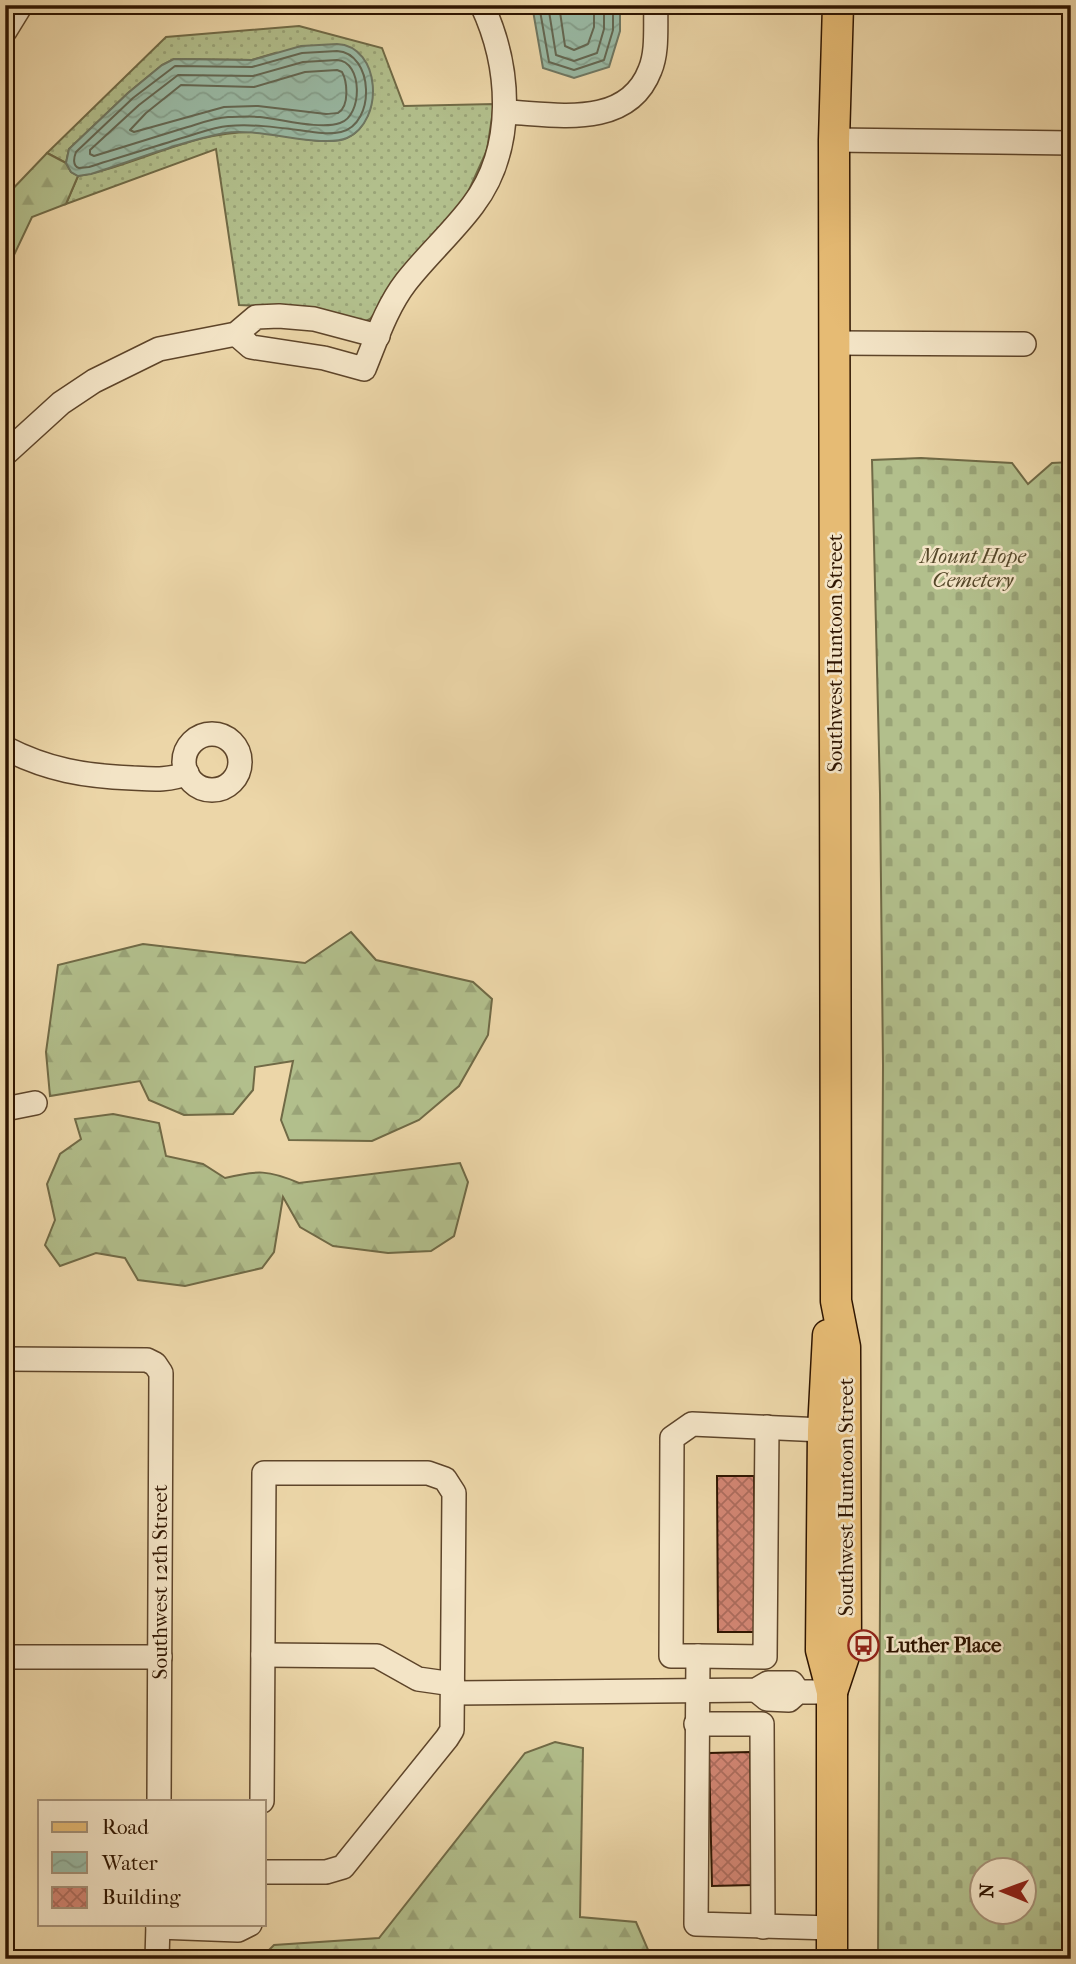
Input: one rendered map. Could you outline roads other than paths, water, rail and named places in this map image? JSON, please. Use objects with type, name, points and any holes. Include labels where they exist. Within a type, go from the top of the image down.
[{"type":"main road","name":"Southwest Huntoon Street","points":[[832,1692],[846,1650],[845,1347],[836,1301],[834,140],[838,5]]},
{"type":"main road","name":"Southwest Huntoon Street","points":[[832,1959],[832,1692],[821,1650],[826,1340],[836,1301]]},
{"type":"street","points":[[5,31],[21,5]]},
{"type":"street","points":[[236,334],[251,347],[324,358],[364,369],[390,307],[405,283],[479,196],[493,165],[505,112],[505,87],[501,57],[482,5]]},
{"type":"street","points":[[505,112],[591,115],[622,105],[644,82],[651,69],[656,5]]},
{"type":"street","points":[[834,140],[1071,143]]},
{"type":"street","points":[[5,454],[61,403],[118,369],[159,349],[236,334],[256,317],[314,319],[377,336]]},
{"type":"street","points":[[835,343],[1024,344]]},
{"type":"street","points":[[5,748],[38,763],[74,774],[158,779],[187,773]]},
{"type":"street","points":[[5,1109],[35,1103]]},
{"type":"street","name":"Southwest 12th Street","points":[[5,1359],[147,1360],[155,1364],[162,1378],[159,1800]]},
{"type":"street","points":[[767,1427],[765,1657],[671,1656],[672,1438],[692,1424],[767,1427],[823,1430]]},
{"type":"street","points":[[262,1800],[264,1473],[434,1474],[445,1479],[454,1493],[453,1723],[447,1738],[343,1867],[326,1872],[266,1872]]},
{"type":"street","points":[[263,1655],[377,1656],[418,1679],[453,1689],[756,1690],[768,1683],[792,1683],[798,1692],[832,1692]]},
{"type":"street","points":[[698,1656],[696,1924],[832,1928]]},
{"type":"street","points":[[5,1657],[159,1657]]},
{"type":"street","points":[[696,1724],[762,1724],[763,1927]]},
{"type":"street","points":[[157,1959],[158,1926]]},
{"type":"street","points":[[174,1926],[239,1930],[246,1926]]},
{"type":"water","points":[[532,5],[620,5],[620,31],[609,67],[574,78],[543,68]]},
{"type":"water","points":[[337,44],[352,48],[362,57],[370,70],[373,85],[368,116],[359,129],[347,138],[322,141],[255,133],[225,133],[175,146],[91,174],[78,176],[71,172],[66,163],[69,149],[128,93],[162,65],[174,59],[252,60],[301,46]]},
{"type":"place","name":"Luther Place","points":[[863,1645]]},
{"type":"park label","name":"Mount Hope Cemetery","points":[[973,568]]}]
